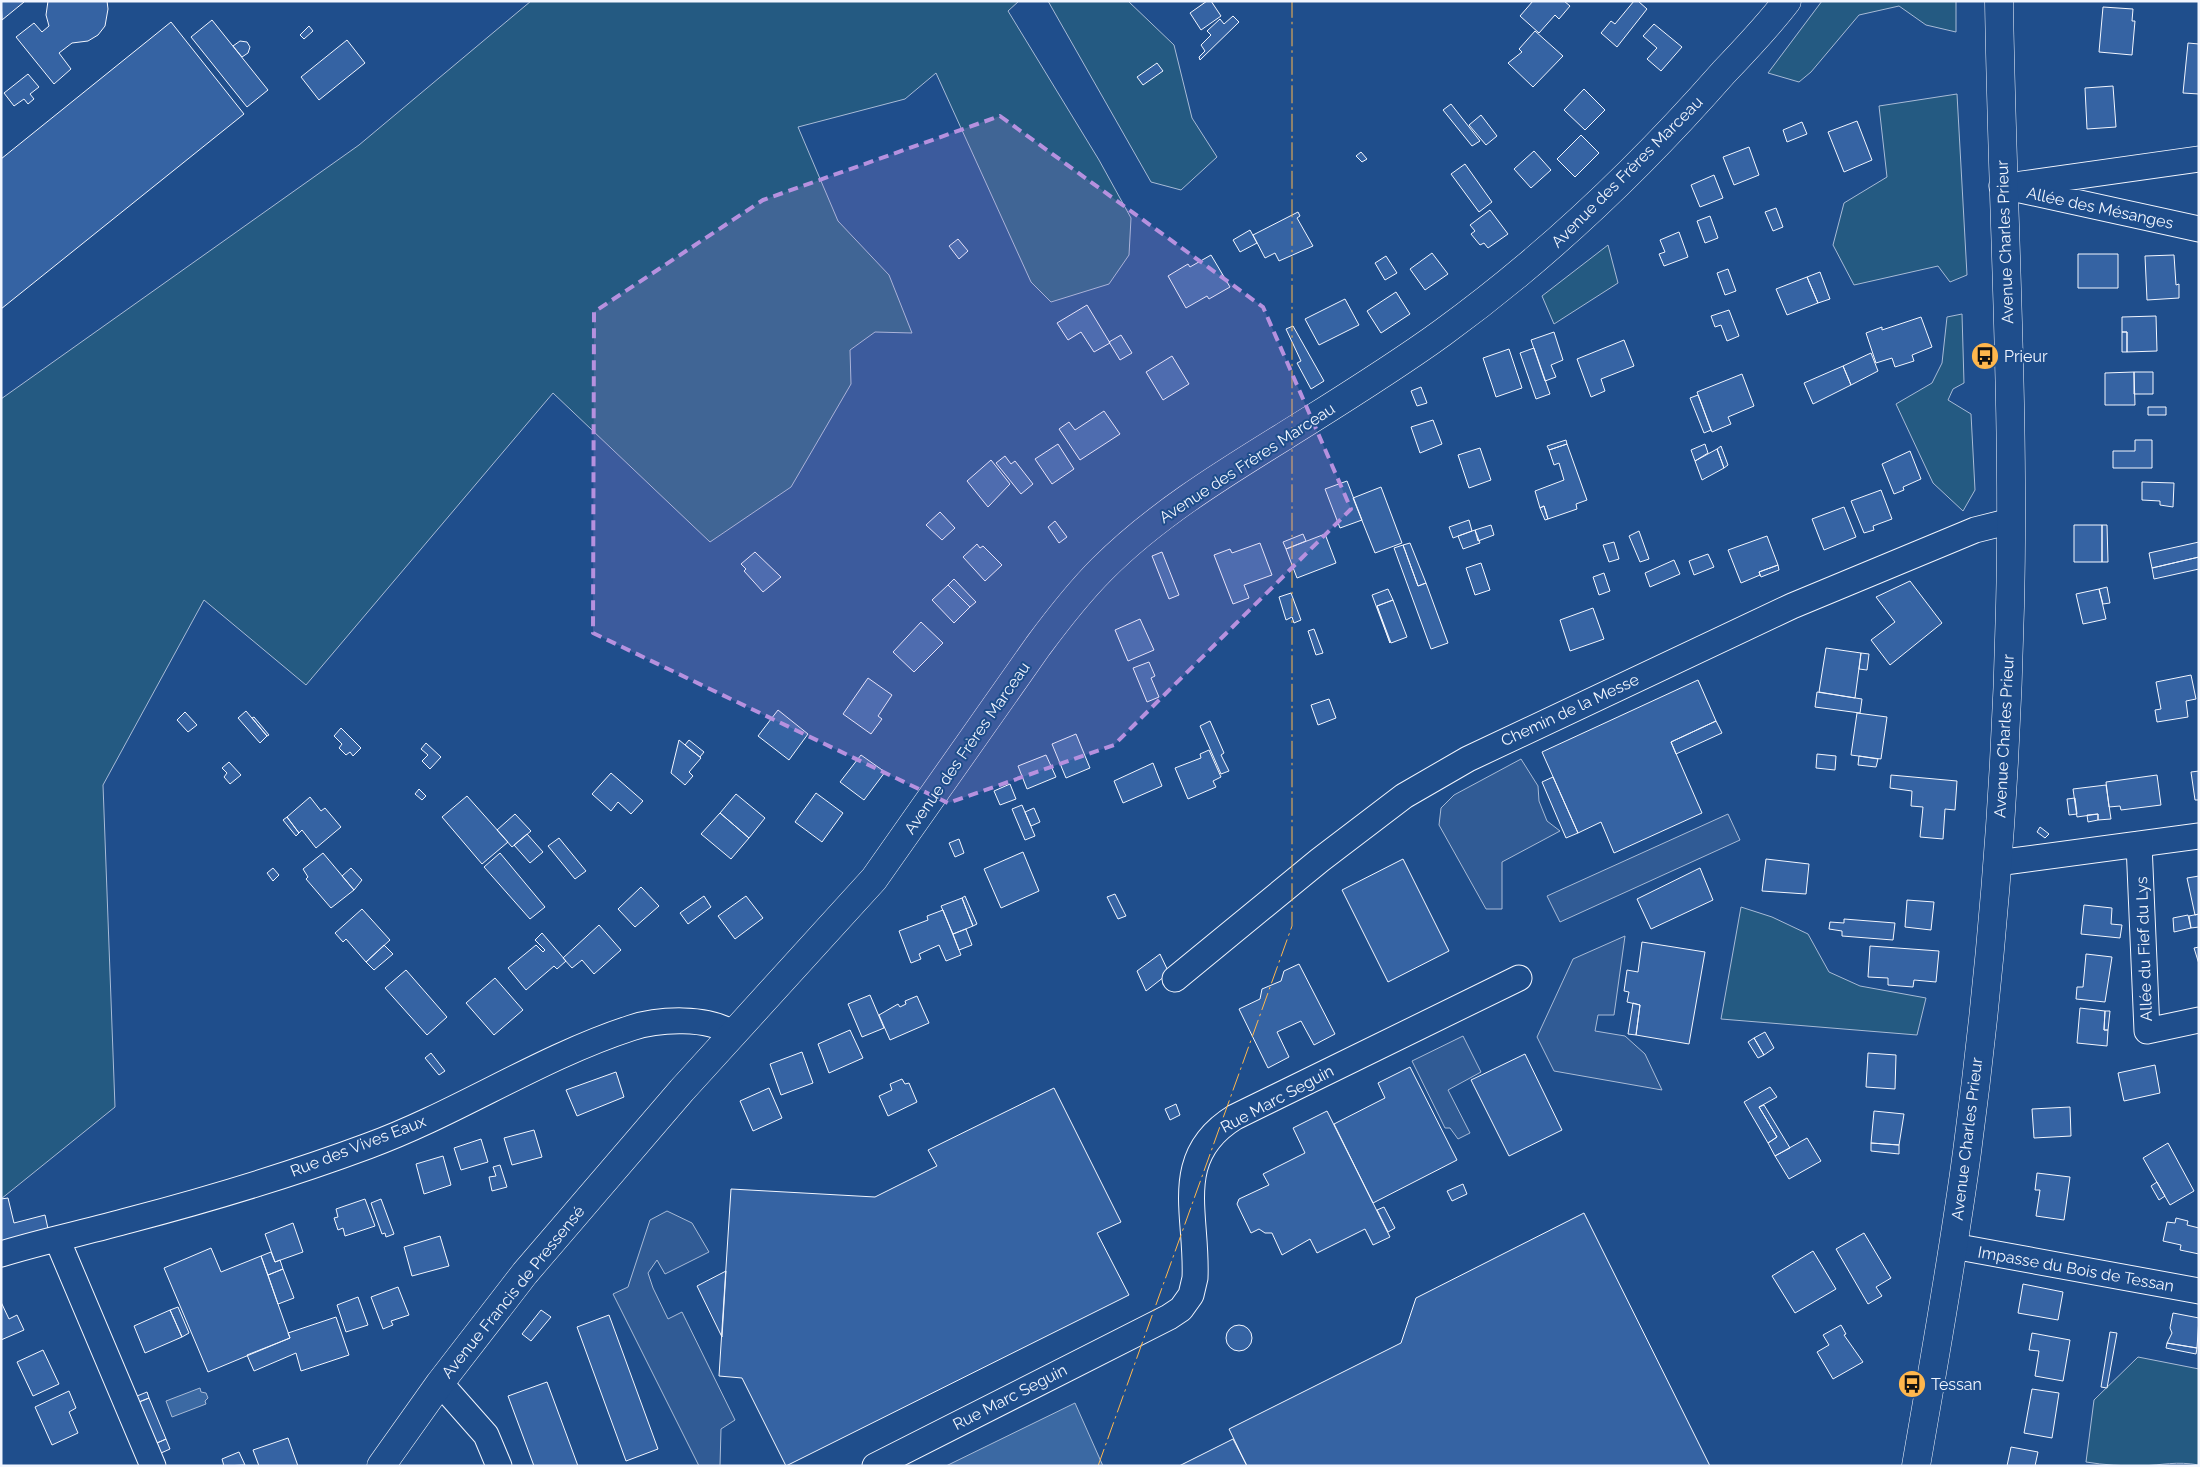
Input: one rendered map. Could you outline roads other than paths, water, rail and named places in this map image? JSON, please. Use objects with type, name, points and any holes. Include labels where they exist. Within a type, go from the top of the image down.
[{"type":"main road","name":"Avenue des Frères Marceau","points":[[653,1124],[732,1034],[874,879],[1050,630],[1103,568],[1149,527],[1190,496],[1391,368],[1511,282],[1586,217],[1633,171],[1704,96],[1788,1]]},
{"type":"main road","name":"Avenue Charles Prieur","points":[[1916,1466],[1953,1246],[1978,1054],[1997,863],[2007,692],[2011,422],[2002,186],[1998,1]]},
{"type":"main road","name":"Avenue Francis de Pressensé","points":[[382,1466],[440,1383],[525,1273],[653,1124]]},
{"type":"street","points":[[2002,186],[2199,159]]},
{"type":"street","name":"Allée des Mésanges","points":[[2002,186],[2199,229]]},
{"type":"street","name":"Chemin de la Messe","points":[[1175,979],[1320,860],[1396,801],[1468,758],[1792,606],[1975,530],[2011,521]]},
{"type":"street","points":[[1997,863],[2199,836]]},
{"type":"street","name":"Allée du Fief du Lys","points":[[2139,844],[2147,1032],[2199,1020]]},
{"type":"street","name":"Rue Marc Seguin","points":[[875,1466],[1181,1310],[1191,1294],[1195,1278],[1192,1172],[1203,1145],[1215,1131],[1235,1117],[1519,978]]},
{"type":"street","name":"Rue des Vives Eaux","points":[[1,1254],[57,1240],[274,1178],[369,1146],[407,1130],[539,1066],[631,1028],[661,1021],[695,1022],[723,1027],[732,1034]]},
{"type":"street","points":[[57,1240],[153,1466]]},
{"type":"street","name":"Impasse du Bois de Tessan","points":[[1953,1246],[2199,1291]]},
{"type":"street","points":[[440,1383],[486,1435],[499,1466]]},
{"type":"place","name":"Prieur","points":[[1985,356]]},
{"type":"place","name":"Tessan","points":[[1912,1384]]}]
